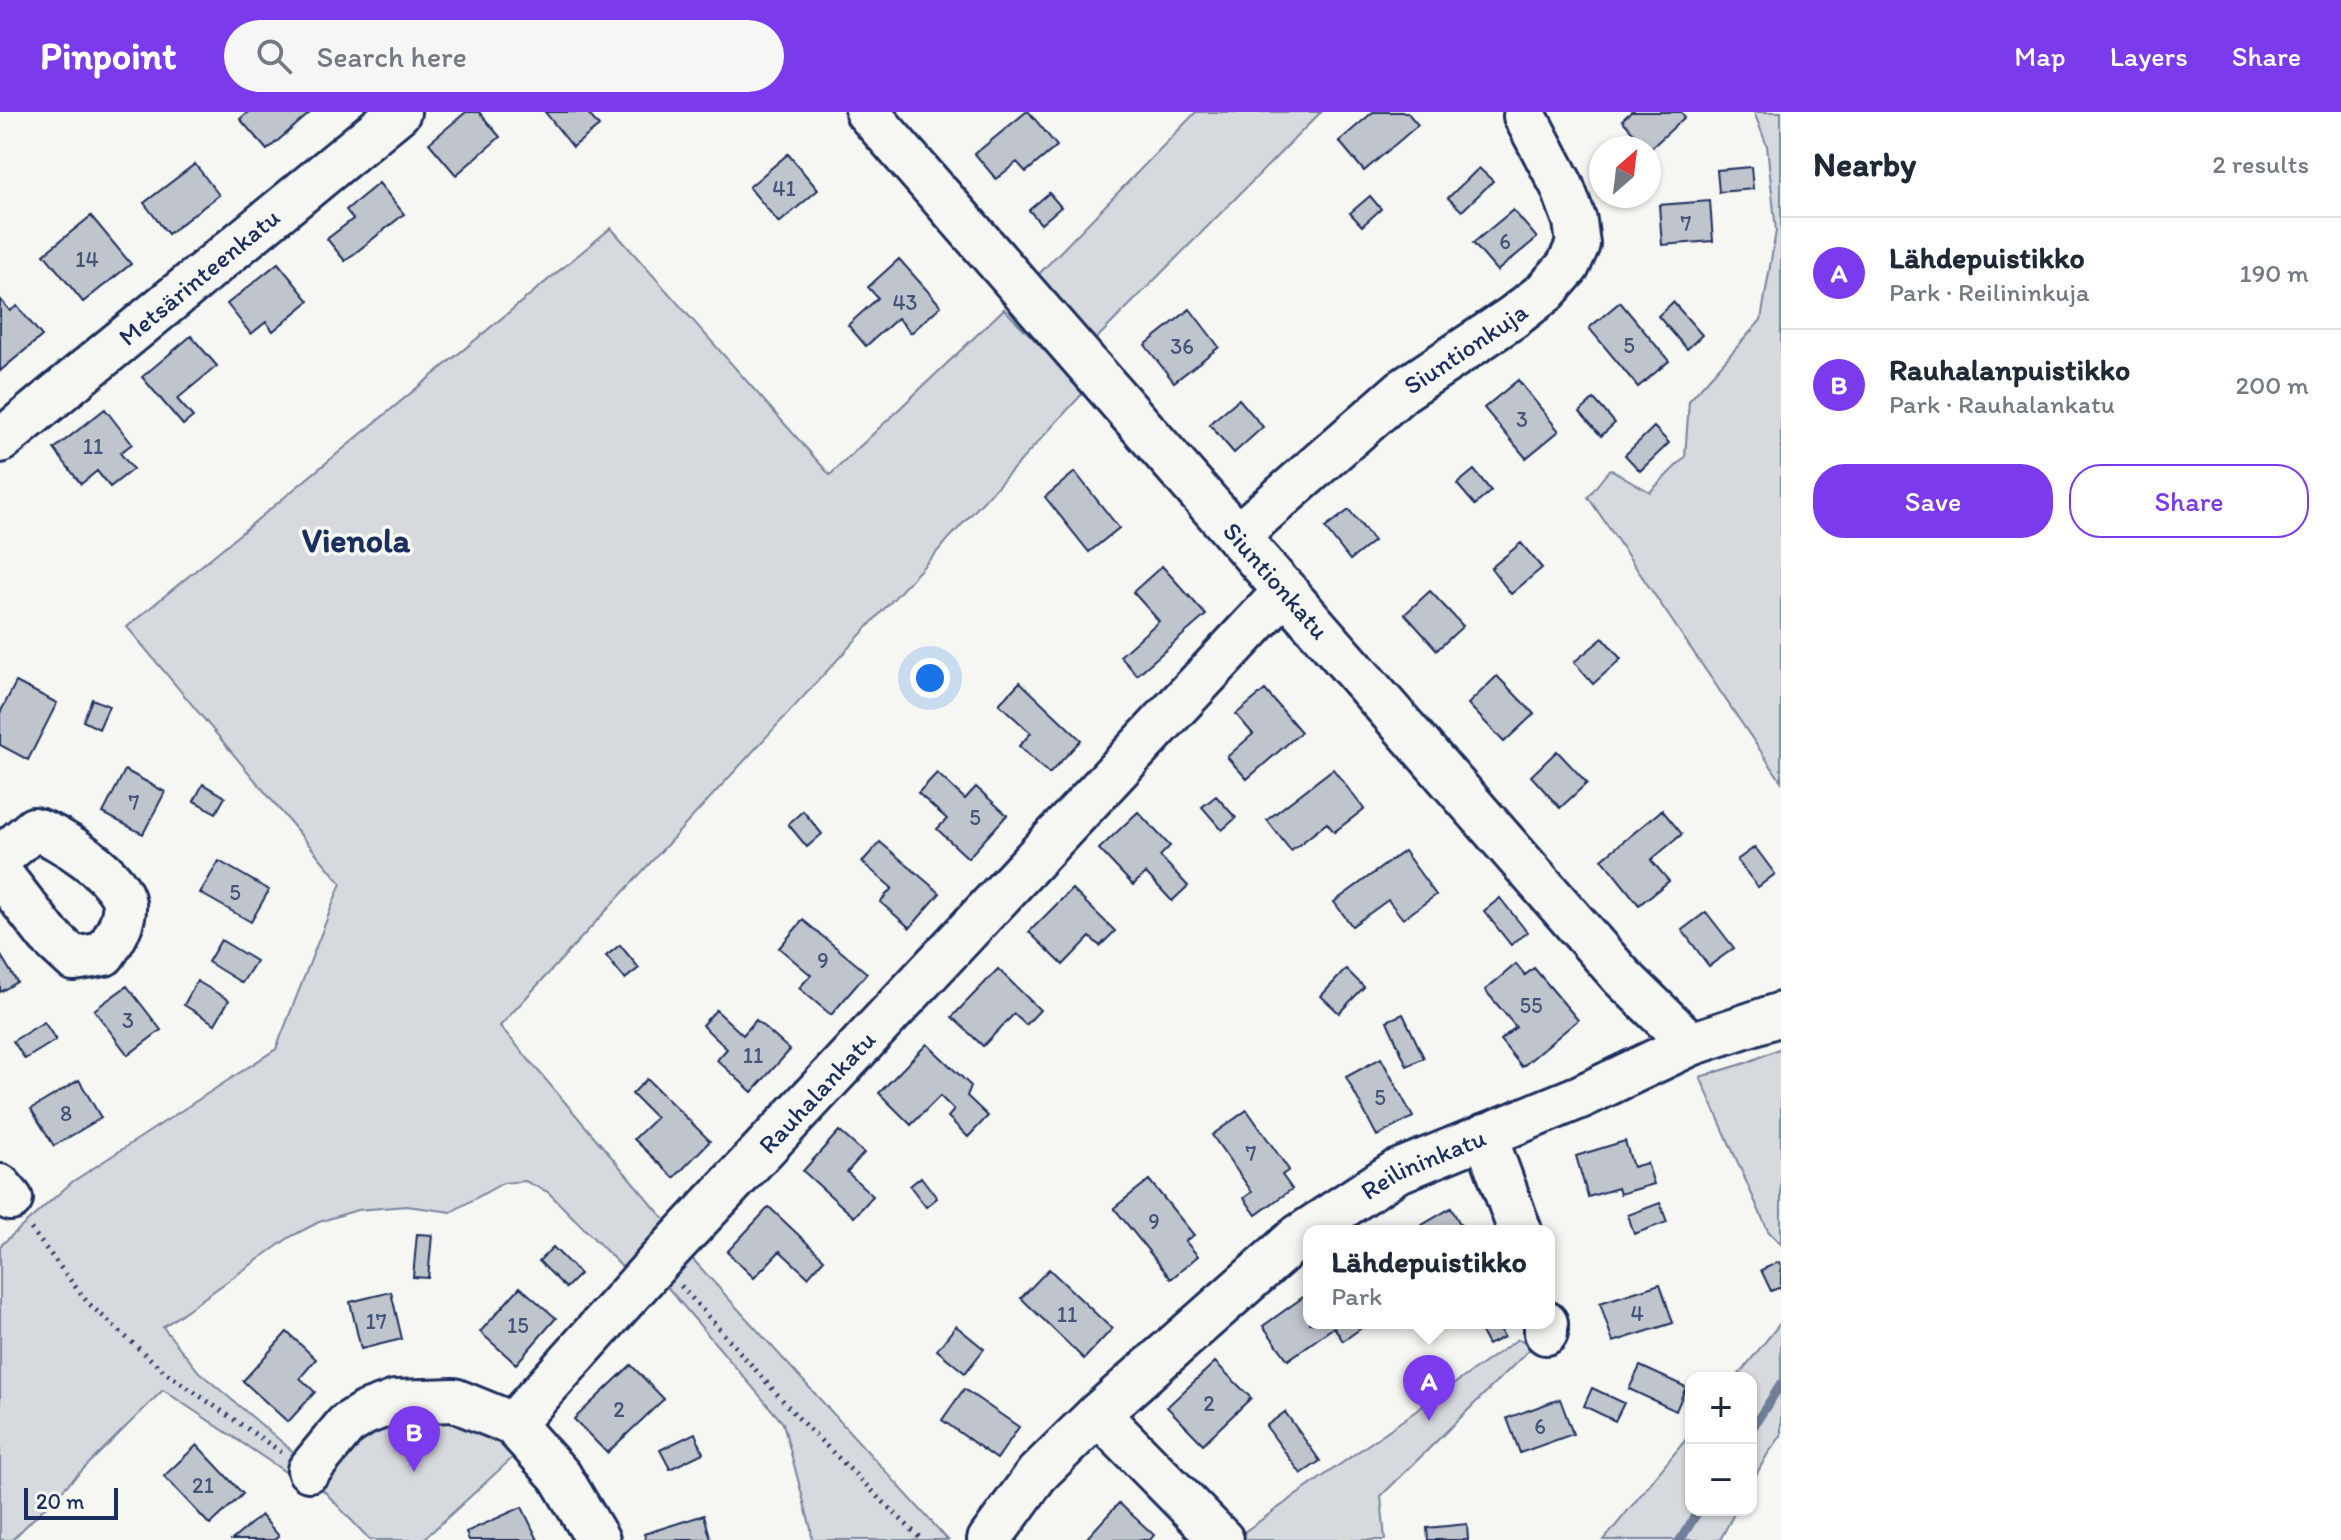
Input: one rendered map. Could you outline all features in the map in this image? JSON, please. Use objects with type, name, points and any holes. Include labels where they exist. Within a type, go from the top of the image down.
[{"type":"street","name":"Metsärinteenkatu","points":[[0,441],[399,112]]},
{"type":"street","name":"Siuntionkatu","points":[[867,112],[1622,977],[1691,1044]]},
{"type":"street","name":"Siuntionkuja","points":[[1237,536],[1402,391],[1513,317],[1545,292],[1568,266],[1578,244],[1575,221],[1562,186],[1525,116]]},
{"type":"street","name":"Rauhalankatu","points":[[513,1424],[659,1261],[1286,590]]},
{"type":"street","points":[[0,858],[34,829],[45,832],[92,863],[115,884],[124,903],[118,934],[104,954],[74,959],[48,935],[0,873]]},
{"type":"street","name":"Reilininkatu","points":[[1316,1225],[1396,1172],[1580,1097],[1691,1044],[1781,1014]]},
{"type":"street","points":[[1485,1135],[1518,1225]]},
{"type":"street","name":"Reilininkatu","points":[[989,1540],[1037,1474],[1098,1414],[1303,1233]]},
{"type":"street","points":[[309,1470],[346,1425],[365,1413],[395,1402],[454,1400],[513,1424],[560,1476],[598,1540]]},
{"type":"street","points":[[1098,1414],[1222,1540]]},
{"type":"path","points":[[6,1193],[88,1303],[165,1372],[309,1470]]},
{"type":"path","points":[[659,1261],[802,1422],[922,1540]]},
{"type":"shaded area","points":[[1196,112],[1321,112],[1090,345],[1033,280]]},
{"type":"shaded area","points":[[1754,112],[1781,112],[1781,781],[1588,497],[1610,469],[1650,492],[1685,457],[1689,401],[1761,320],[1776,231],[1767,146]]},
{"type":"shaded area","points":[[611,228],[830,475],[1004,309],[1085,391],[500,1026],[672,1228],[630,1275],[548,1192],[525,1181],[503,1183],[451,1212],[407,1206],[357,1210],[319,1222],[290,1237],[163,1327],[199,1372],[295,1453],[290,1475],[163,1390],[12,1540],[0,1540],[0,1246],[72,1182],[276,1049],[341,883],[127,627]]},
{"type":"shaded area","points":[[1781,1048],[1781,1244],[1768,1231],[1700,1077]]},
{"type":"shaded area","points":[[689,1255],[948,1540],[812,1540],[783,1423],[663,1282]]},
{"type":"shaded area","points":[[1781,1322],[1781,1436],[1757,1473],[1757,1372],[1741,1372]]},
{"type":"shaded area","points":[[1518,1339],[1534,1345],[1381,1496],[1385,1540],[1240,1540],[1237,1537]]},
{"type":"shaded area","points":[[442,1413],[522,1449],[423,1540],[370,1540],[322,1489],[339,1454],[374,1421]]},
{"type":"shaded area","points":[[1685,1440],[1685,1516],[1733,1516],[1720,1540],[1604,1540]]},
{"type":"building","points":[[248,112],[311,112],[267,150],[240,119]]},
{"type":"building","points":[[466,112],[479,112],[500,137],[456,175],[429,143]]},
{"type":"building","points":[[545,112],[587,112],[599,126],[573,147]]},
{"type":"building","points":[[1026,112],[1057,146],[1026,172],[1017,162],[996,179],[975,154]]},
{"type":"building","points":[[1373,112],[1407,112],[1418,125],[1364,171],[1339,141]]},
{"type":"building","points":[[1631,112],[1681,112],[1685,117],[1661,139],[1661,136],[1636,136],[1622,120]]},
{"type":"building","points":[[788,154],[818,190],[779,223],[749,187]]},
{"type":"building","points":[[195,164],[219,195],[168,234],[144,203]]},
{"type":"building","points":[[1751,167],[1753,189],[1719,192],[1717,170]]},
{"type":"building","points":[[1479,168],[1493,181],[1462,211],[1448,198]]},
{"type":"building","points":[[379,183],[404,214],[345,261],[327,239],[353,219],[346,210]]},
{"type":"building","points":[[1049,193],[1061,207],[1041,224],[1029,210]]},
{"type":"building","points":[[1370,196],[1381,209],[1362,226],[1350,213]]},
{"type":"building","points":[[1710,201],[1713,241],[1662,245],[1661,205]]},
{"type":"building","points":[[1513,210],[1537,238],[1497,271],[1473,243]]},
{"type":"building","points":[[91,216],[131,264],[83,302],[44,254]]},
{"type":"building","points":[[899,259],[941,306],[911,333],[898,318],[866,346],[848,325],[878,298],[868,287]]},
{"type":"building","points":[[278,263],[309,301],[273,331],[266,322],[251,334],[227,304]]},
{"type":"building","points":[[0,299],[10,311],[17,306],[42,336],[0,371]]},
{"type":"building","points":[[1620,302],[1669,361],[1638,387],[1589,328]]},
{"type":"building","points":[[1673,302],[1702,335],[1687,349],[1658,316]]},
{"type":"building","points":[[1190,309],[1219,347],[1174,382],[1145,345]]},
{"type":"building","points":[[191,336],[217,366],[177,399],[193,417],[183,425],[142,377]]},
{"type":"building","points":[[1518,380],[1559,431],[1526,458],[1484,408]]},
{"type":"building","points":[[1239,399],[1263,427],[1234,453],[1209,424]]},
{"type":"building","points":[[1594,399],[1615,423],[1601,436],[1580,412]]},
{"type":"building","points":[[105,409],[132,444],[120,453],[133,469],[110,487],[97,471],[81,484],[54,449]]},
{"type":"building","points":[[1654,427],[1669,443],[1640,471],[1625,455]]},
{"type":"building","points":[[1474,470],[1491,491],[1475,505],[1457,484]]},
{"type":"building","points":[[1075,472],[1119,528],[1089,552],[1045,497]]},
{"type":"building","points":[[1349,510],[1374,541],[1350,560],[1325,528]]},
{"type":"building","points":[[1521,543],[1542,568],[1511,594],[1491,568]]},
{"type":"building","points":[[1162,566],[1206,615],[1137,675],[1120,656],[1159,621],[1133,592]]},
{"type":"building","points":[[1430,591],[1463,626],[1437,650],[1405,614]]},
{"type":"building","points":[[1603,638],[1621,659],[1593,684],[1574,662]]},
{"type":"building","points":[[1497,676],[1534,714],[1504,742],[1468,704]]},
{"type":"building","points":[[16,682],[57,703],[28,760],[0,745],[0,713]]},
{"type":"building","points":[[1020,682],[1081,740],[1049,774],[1019,746],[1031,733],[999,704]]},
{"type":"building","points":[[1265,690],[1301,732],[1247,779],[1227,757],[1253,734],[1236,714]]},
{"type":"building","points":[[92,699],[109,706],[99,729],[83,721]]},
{"type":"building","points":[[1557,751],[1587,783],[1560,808],[1531,776]]},
{"type":"building","points":[[1333,769],[1364,809],[1334,832],[1327,823],[1291,851],[1267,820]]},
{"type":"building","points":[[125,770],[165,792],[143,834],[103,813]]},
{"type":"building","points":[[937,773],[965,799],[976,787],[1007,815],[968,858],[937,829],[947,819],[918,793]]},
{"type":"building","points":[[203,784],[225,797],[216,813],[194,801]]},
{"type":"building","points":[[1216,796],[1236,818],[1222,830],[1202,807]]},
{"type":"building","points":[[1662,810],[1682,834],[1651,860],[1669,881],[1639,905],[1602,859]]},
{"type":"building","points":[[803,811],[822,834],[807,847],[788,824]]},
{"type":"building","points":[[1138,812],[1170,846],[1160,856],[1188,886],[1172,901],[1146,873],[1133,885],[1099,849]]},
{"type":"building","points":[[880,842],[940,893],[910,928],[880,902],[892,888],[862,862]]},
{"type":"building","points":[[1755,847],[1775,874],[1758,887],[1737,860]]},
{"type":"building","points":[[1404,851],[1436,895],[1403,919],[1388,900],[1352,926],[1334,902]]},
{"type":"building","points":[[219,861],[269,890],[251,922],[200,893]]},
{"type":"building","points":[[1072,889],[1115,931],[1100,946],[1090,937],[1063,965],[1029,932]]},
{"type":"building","points":[[1500,898],[1527,932],[1511,945],[1484,911]]},
{"type":"building","points":[[1706,912],[1734,948],[1709,966],[1682,930]]},
{"type":"building","points":[[803,920],[867,973],[831,1015],[799,988],[811,975],[779,948]]},
{"type":"building","points":[[221,940],[256,961],[242,983],[208,962]]},
{"type":"building","points":[[620,945],[639,968],[625,979],[606,956]]},
{"type":"building","points":[[0,954],[17,982],[0,992]]},
{"type":"building","points":[[1516,964],[1525,975],[1534,968],[1578,1020],[1522,1067],[1500,1040],[1516,1027],[1485,990]]},
{"type":"building","points":[[998,969],[1040,1010],[1026,1025],[1014,1014],[983,1046],[952,1017]]},
{"type":"building","points":[[1346,969],[1364,987],[1339,1013],[1321,996]]},
{"type":"building","points":[[197,981],[229,1000],[215,1024],[184,1005]]},
{"type":"building","points":[[127,986],[161,1030],[128,1055],[94,1010]]},
{"type":"building","points":[[716,1010],[743,1035],[756,1020],[790,1050],[752,1092],[717,1060],[727,1049],[702,1025]]},
{"type":"building","points":[[1403,1014],[1424,1058],[1407,1066],[1387,1021]]},
{"type":"building","points":[[44,1022],[56,1040],[25,1059],[13,1041]]},
{"type":"building","points":[[927,1044],[971,1086],[967,1096],[988,1116],[968,1137],[948,1117],[954,1110],[940,1096],[911,1125],[879,1093]]},
{"type":"building","points":[[1381,1058],[1413,1117],[1377,1136],[1346,1077]]},
{"type":"building","points":[[647,1079],[710,1141],[674,1178],[634,1139],[656,1118],[632,1094]]},
{"type":"building","points":[[79,1080],[101,1118],[54,1146],[31,1109]]},
{"type":"building","points":[[1247,1110],[1289,1170],[1282,1175],[1292,1189],[1256,1215],[1244,1198],[1252,1192],[1212,1135]]},
{"type":"building","points":[[839,1131],[864,1153],[847,1172],[873,1196],[854,1217],[803,1171]]},
{"type":"building","points":[[1625,1141],[1633,1167],[1647,1163],[1654,1184],[1620,1194],[1618,1188],[1588,1197],[1576,1156]]},
{"type":"building","points":[[921,1177],[937,1198],[926,1207],[910,1186]]},
{"type":"building","points":[[1149,1180],[1194,1235],[1185,1241],[1198,1256],[1171,1279],[1114,1208]]},
{"type":"building","points":[[1660,1203],[1667,1222],[1634,1234],[1628,1215]]},
{"type":"building","points":[[769,1207],[824,1259],[808,1277],[780,1251],[754,1278],[727,1252]]},
{"type":"building","points":[[1451,1208],[1461,1225],[1422,1225]]},
{"type":"building","points":[[417,1234],[432,1235],[428,1278],[413,1277]]},
{"type":"building","points":[[553,1247],[580,1274],[566,1288],[539,1261]]},
{"type":"building","points":[[1779,1262],[1781,1287],[1771,1291],[1761,1270]]},
{"type":"building","points":[[1049,1269],[1112,1329],[1084,1359],[1021,1298]]},
{"type":"building","points":[[1660,1284],[1673,1323],[1613,1342],[1600,1303]]},
{"type":"building","points":[[520,1287],[556,1318],[516,1364],[480,1332]]},
{"type":"building","points":[[391,1292],[402,1339],[361,1349],[350,1302]]},
{"type":"building","points":[[1303,1297],[1303,1329],[1331,1329],[1288,1360],[1263,1326]]},
{"type":"building","points":[[956,1326],[984,1349],[965,1373],[937,1350]]},
{"type":"building","points":[[1335,1329],[1360,1329],[1343,1341]]},
{"type":"building","points":[[1479,1329],[1500,1329],[1504,1337],[1488,1345]]},
{"type":"building","points":[[287,1332],[316,1359],[300,1378],[315,1392],[288,1422],[243,1381]]},
{"type":"building","points":[[1215,1362],[1251,1398],[1203,1444],[1167,1407]]},
{"type":"building","points":[[631,1365],[664,1399],[607,1453],[574,1419]]},
{"type":"building","points":[[1640,1366],[1685,1387],[1676,1411],[1629,1389]]},
{"type":"building","points":[[1592,1388],[1624,1403],[1615,1421],[1584,1406]]},
{"type":"building","points":[[964,1389],[1019,1427],[997,1459],[942,1420]]},
{"type":"building","points":[[1560,1399],[1573,1434],[1520,1453],[1507,1418]]},
{"type":"building","points":[[1285,1412],[1320,1461],[1301,1474],[1266,1426]]},
{"type":"building","points":[[695,1433],[703,1453],[670,1469],[660,1450]]},
{"type":"building","points":[[197,1445],[243,1494],[210,1525],[164,1476]]},
{"type":"building","points":[[1119,1503],[1154,1535],[1150,1540],[1085,1540]]},
{"type":"building","points":[[522,1507],[538,1540],[469,1540],[466,1532]]},
{"type":"building","points":[[261,1515],[279,1536],[274,1540],[232,1540]]},
{"type":"building","points":[[704,1515],[711,1540],[646,1540],[644,1534]]},
{"type":"building","points":[[1467,1524],[1468,1540],[1428,1540],[1427,1528]]},
{"type":"waterway","points":[[1757,1421],[1781,1384]]},
{"type":"waterway","points":[[1680,1540],[1695,1516]]},
{"type":"place","name":"Lähdepuistikko","points":[[1429,1421]]},
{"type":"place","name":"Rauhalanpuistikko","points":[[414,1472]]},
{"type":"district","name":"Vienola","points":[[356,540]]}]
